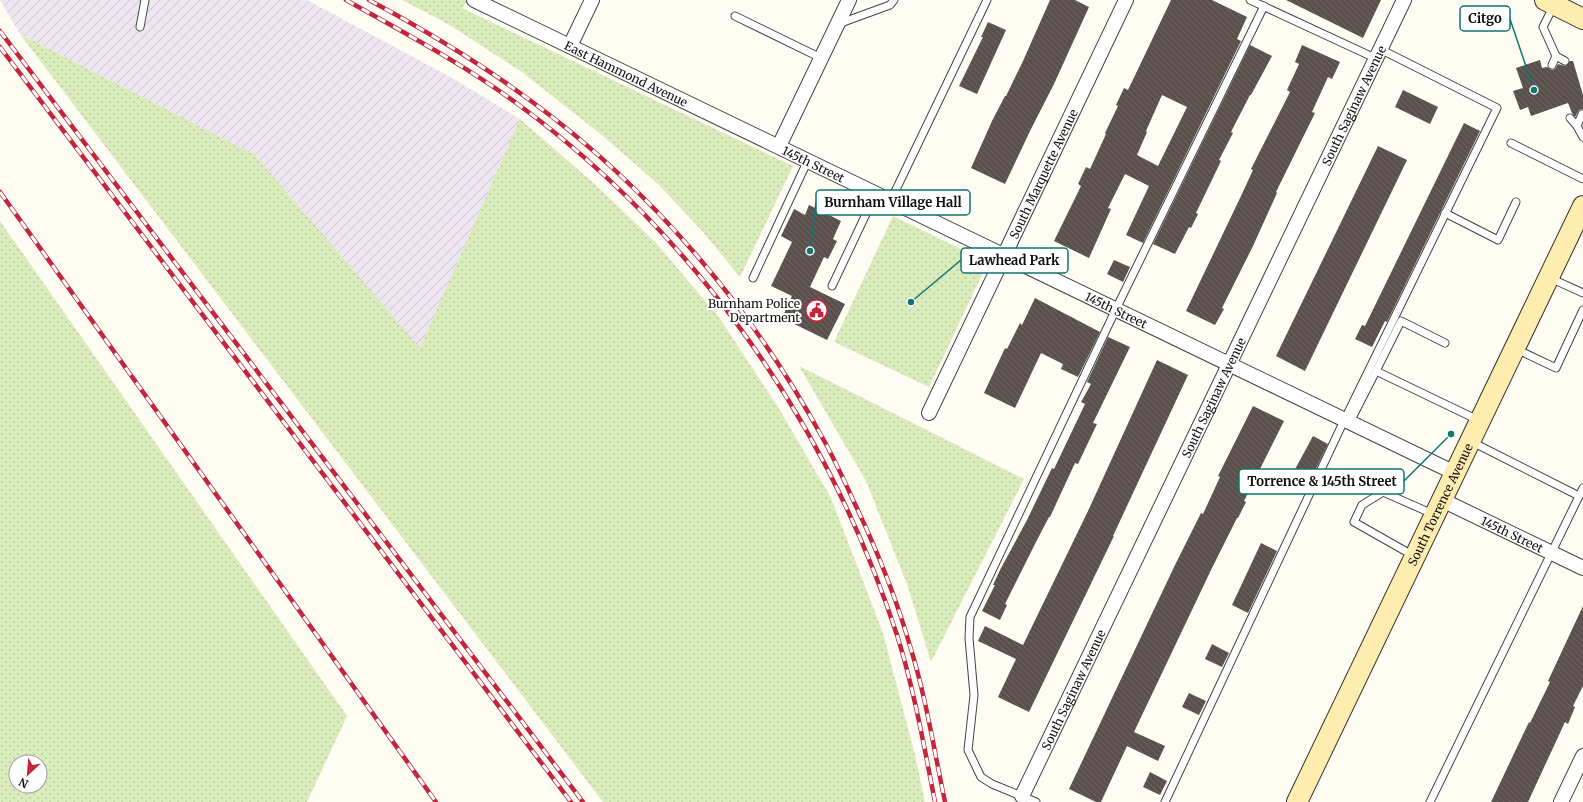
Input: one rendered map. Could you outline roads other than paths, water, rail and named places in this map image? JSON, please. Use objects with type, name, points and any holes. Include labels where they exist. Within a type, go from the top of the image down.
[{"type":"main road","points":[[1548,1],[1583,19]]},
{"type":"main road","name":"South Torrence Avenue","points":[[1297,802],[1583,206]]},
{"type":"street","name":"East Hammond Avenue","points":[[474,0],[779,146]]},
{"type":"street","points":[[570,46],[592,0]]},
{"type":"street","points":[[779,146],[849,0]]},
{"type":"street","name":"South Marquette Avenue","points":[[929,413],[1126,0]]},
{"type":"street","name":"South Saginaw Avenue","points":[[1022,796],[1404,0]]},
{"type":"street","name":"145th Street","points":[[779,146],[1455,473]]},
{"type":"street","name":"145th Street","points":[[1439,507],[1551,553],[1583,568]]},
{"type":"street","points":[[1561,802],[1583,756]]},
{"type":"lane","points":[[140,27],[145,0]]},
{"type":"lane","points":[[837,24],[890,6],[894,0]]},
{"type":"lane","points":[[891,200],[987,0]]},
{"type":"lane","points":[[1164,802],[1496,108],[1378,54],[1250,0]]},
{"type":"lane","points":[[1548,1],[1543,27],[1556,56],[1565,62]]},
{"type":"lane","points":[[1036,802],[992,784],[980,777],[968,750],[974,695],[969,638],[970,617],[1116,309],[1264,6]]},
{"type":"lane","points":[[735,16],[821,58]]},
{"type":"lane","points":[[1552,65],[1556,56]]},
{"type":"lane","points":[[1577,126],[1582,114]]},
{"type":"lane","points":[[1570,118],[1577,126],[1583,137]]},
{"type":"lane","points":[[1510,143],[1583,179]]},
{"type":"lane","points":[[753,278],[808,160]]},
{"type":"lane","points":[[832,286],[876,193]]},
{"type":"lane","points":[[1445,213],[1498,240],[1516,202]]},
{"type":"lane","points":[[1549,278],[1583,293]]},
{"type":"lane","points":[[1515,349],[1556,368],[1583,310]]},
{"type":"lane","points":[[1347,421],[1376,372],[1401,321],[1445,343]]},
{"type":"lane","points":[[1376,372],[1480,421]]},
{"type":"lane","points":[[1471,441],[1579,496]]},
{"type":"lane","points":[[1430,802],[1583,488]]},
{"type":"lane","points":[[1415,557],[1354,522],[1362,505],[1383,492],[1439,507]]},
{"type":"railway","points":[[346,0],[477,76],[519,105],[584,157],[643,214],[699,275],[749,340],[794,410],[834,482],[868,557],[897,635],[909,676],[935,802]]},
{"type":"railway","points":[[369,0],[411,23],[472,60],[512,87],[575,135],[617,172],[695,253],[731,297],[764,342],[794,389],[831,453],[878,555],[898,609],[916,665],[945,802]]},
{"type":"railway","points":[[0,31],[583,802]]},
{"type":"railway","points":[[0,47],[571,802]]},
{"type":"railway","points":[[0,192],[436,802]]},
{"type":"place","name":"Citgo","points":[[1534,90]]},
{"type":"place","name":"Burnham Village Hall","points":[[810,251]]},
{"type":"place","name":"Lawhead Park","points":[[911,302]]},
{"type":"place","name":"Burnham Police Department","points":[[816,310]]},
{"type":"place","name":"Torrence & 145th Street","points":[[1451,434]]}]
